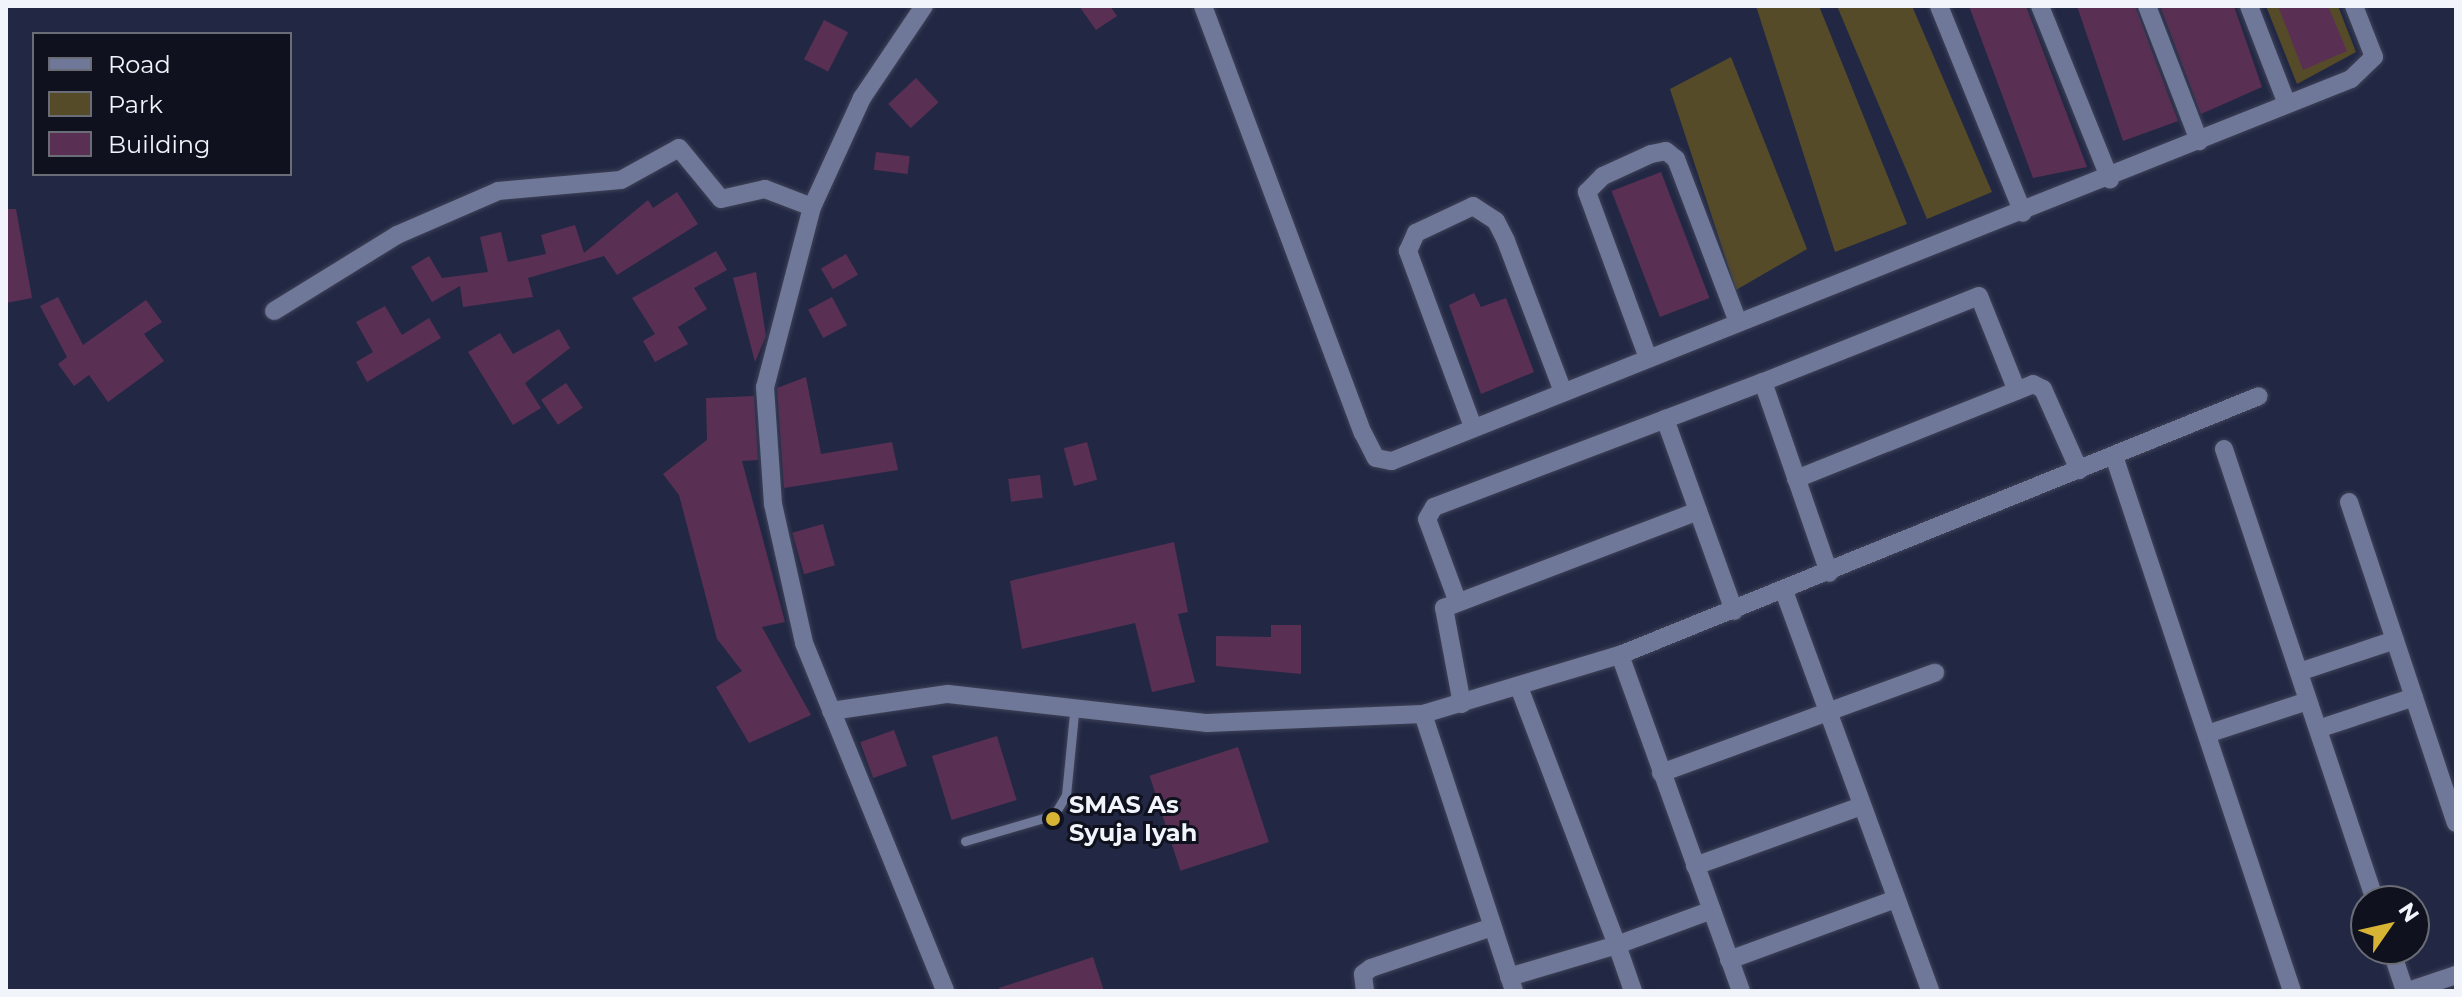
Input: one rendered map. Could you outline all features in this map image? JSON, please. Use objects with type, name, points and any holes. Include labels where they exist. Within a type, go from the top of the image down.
[{"type":"street","points":[[924,6],[862,98],[812,207],[765,387],[766,433],[781,557],[831,711],[945,991]]},
{"type":"street","points":[[1203,6],[1376,458],[1409,456],[1562,389],[2110,179],[2372,66],[2354,6]]},
{"type":"street","points":[[1939,6],[2023,213]]},
{"type":"street","points":[[2040,6],[2110,179]]},
{"type":"street","points":[[2147,6],[2199,141]]},
{"type":"street","points":[[2249,6],[2287,104]]},
{"type":"street","points":[[274,311],[397,235],[469,202],[539,183],[621,180],[679,148],[721,199],[765,189],[812,207]]},
{"type":"street","points":[[1648,358],[1587,192],[1603,176],[1651,154],[1676,159],[1737,320]]},
{"type":"street","points":[[1473,427],[1408,251],[1416,233],[1473,206],[1496,221],[1506,241],[1562,389]]},
{"type":"street","points":[[1457,600],[1427,519],[1434,507],[1979,296],[2017,391]]},
{"type":"street","points":[[1763,382],[1829,573]]},
{"type":"street","points":[[1796,479],[2017,391],[2043,389],[2079,470]]},
{"type":"street","points":[[831,711],[948,694],[1074,713],[1207,723],[1423,714],[1520,689],[1620,655],[1829,573],[2259,396]]},
{"type":"street","points":[[1665,419],[1734,611]]},
{"type":"street","points":[[2224,449],[2370,885]]},
{"type":"street","points":[[2114,456],[2292,991]]},
{"type":"street","points":[[2349,502],[2456,823]]},
{"type":"street","points":[[1462,704],[1441,619],[1457,600],[1698,511]]},
{"type":"street","points":[[1784,591],[1930,991]]},
{"type":"street","points":[[2299,672],[2395,640]]},
{"type":"street","points":[[1620,655],[1741,991]]},
{"type":"street","points":[[1661,773],[1935,673]]},
{"type":"street","points":[[1520,689],[1633,991]]},
{"type":"street","points":[[2318,729],[2414,697]]},
{"type":"street","points":[[2207,734],[2308,701]]},
{"type":"street","points":[[1423,714],[1511,984],[1712,910]]},
{"type":"street","points":[[1695,866],[1862,806]]},
{"type":"street","points":[[1729,960],[1896,899]]},
{"type":"street","points":[[1365,991],[1363,974],[1371,968],[1492,927]]},
{"type":"street","points":[[2397,965],[2406,991],[2456,975]]},
{"type":"lane","points":[[965,841],[1054,815],[1066,795],[1074,713]]},
{"type":"green space","points":[[1756,6],[1819,6],[1907,224],[1835,252]]},
{"type":"green space","points":[[1837,6],[1912,6],[1992,192],[1927,219]]},
{"type":"green space","points":[[2266,6],[2338,6],[2356,52],[2297,84]]},
{"type":"green space","points":[[1731,57],[1807,249],[1736,290],[1670,89]]},
{"type":"building","points":[[1079,6],[1110,6],[1117,16],[1096,30]]},
{"type":"building","points":[[1969,6],[2026,6],[2087,167],[2033,178]]},
{"type":"building","points":[[2077,6],[2135,6],[2178,121],[2123,141]]},
{"type":"building","points":[[2160,6],[2234,6],[2262,87],[2201,114]]},
{"type":"building","points":[[2278,6],[2328,6],[2347,51],[2303,70]]},
{"type":"building","points":[[824,20],[848,32],[828,71],[804,59]]},
{"type":"building","points":[[916,78],[939,102],[911,128],[888,104]]},
{"type":"building","points":[[876,152],[910,156],[908,174],[874,170]]},
{"type":"building","points":[[1661,172],[1709,298],[1660,317],[1612,191]]},
{"type":"building","points":[[677,192],[698,224],[617,275],[604,256],[528,278],[533,297],[463,307],[460,286],[432,302],[411,267],[429,256],[442,278],[488,272],[480,237],[501,232],[508,262],[546,254],[541,235],[575,225],[584,253],[648,200],[653,208]]},
{"type":"building","points":[[6,209],[16,209],[32,298],[6,303]]},
{"type":"building","points":[[716,251],[727,270],[694,288],[707,309],[678,327],[688,344],[655,362],[643,341],[655,334],[632,298]]},
{"type":"building","points":[[846,254],[858,275],[833,289],[821,268]]},
{"type":"building","points":[[756,272],[766,336],[755,362],[733,278]]},
{"type":"building","points":[[1474,293],[1481,307],[1506,298],[1534,372],[1481,394],[1449,305]]},
{"type":"building","points":[[58,297],[83,345],[146,300],[162,322],[144,334],[164,361],[108,402],[89,375],[74,386],[58,364],[67,357],[40,306]]},
{"type":"building","points":[[832,297],[847,325],[823,338],[808,310]]},
{"type":"building","points":[[385,306],[402,335],[429,318],[441,338],[367,382],[356,362],[373,352],[356,322]]},
{"type":"building","points":[[559,329],[570,348],[525,383],[541,408],[513,425],[468,352],[500,333],[513,354]]},
{"type":"building","points":[[806,377],[821,454],[892,442],[898,470],[784,488],[777,388]]},
{"type":"building","points":[[566,383],[583,408],[558,425],[541,400]]},
{"type":"building","points":[[754,396],[758,460],[742,461],[785,622],[762,627],[811,715],[749,743],[716,687],[742,671],[717,639],[679,495],[663,474],[707,440],[706,398]]},
{"type":"building","points":[[1087,442],[1097,480],[1074,486],[1064,448]]},
{"type":"building","points":[[1040,475],[1043,498],[1011,502],[1008,479]]},
{"type":"building","points":[[823,524],[835,565],[804,574],[792,533]]},
{"type":"building","points":[[1174,542],[1188,612],[1178,614],[1195,682],[1152,692],[1135,623],[1022,649],[1010,581]]},
{"type":"building","points":[[1271,625],[1301,625],[1301,674],[1216,666],[1216,636],[1271,637]]},
{"type":"building","points":[[894,730],[907,766],[873,778],[860,742]]},
{"type":"building","points":[[997,736],[1017,800],[952,820],[932,756]]},
{"type":"building","points":[[1238,747],[1269,842],[1180,871],[1150,776]]},
{"type":"building","points":[[1093,957],[1104,991],[1000,991],[999,988]]},
{"type":"place","name":"SMAS As Syuja Iyah","points":[[1053,819]]}]
